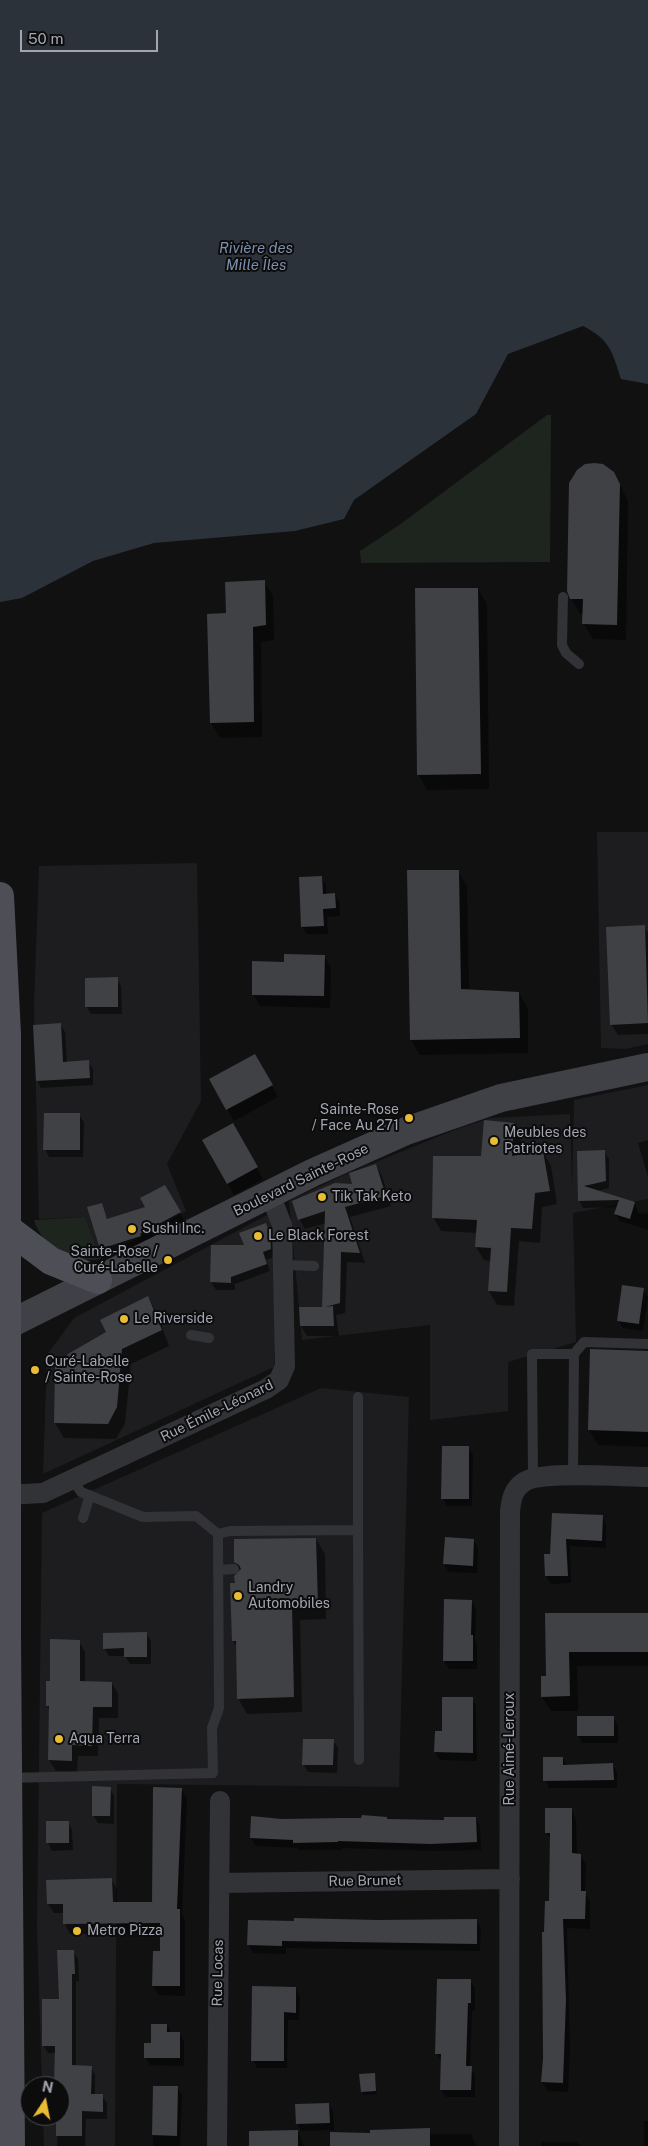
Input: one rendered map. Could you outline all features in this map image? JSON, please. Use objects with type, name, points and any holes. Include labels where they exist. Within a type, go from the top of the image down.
[{"type":"main road","points":[[0,896],[4,952],[3,1043],[7,1228],[4,1327],[11,2146]]},
{"type":"main road","points":[[7,1228],[52,1261],[98,1280]]},
{"type":"street","name":"Boulevard Sainte-Rose","points":[[4,1327],[270,1194],[406,1131],[486,1102],[540,1088],[648,1067]]},
{"type":"street","name":"Rue Émile-Léonard","points":[[6,1495],[34,1495],[73,1480],[266,1389],[278,1380],[284,1373],[286,1359],[284,1265],[282,1225],[270,1194]]},
{"type":"street","points":[[533,1477],[648,1477]]},
{"type":"street","name":"Rue Aimé-Leroux","points":[[509,2146],[510,1512],[514,1491],[525,1481],[533,1477]]},
{"type":"street","name":"Rue Locas","points":[[217,2146],[220,1800]]},
{"type":"street","name":"Rue Brunet","points":[[219,1882],[510,1879]]},
{"type":"lane","points":[[563,597],[562,645],[566,653],[579,664]]},
{"type":"lane","points":[[284,1265],[314,1266]]},
{"type":"lane","points":[[191,1336],[209,1338]]},
{"type":"lane","points":[[573,1476],[574,1354],[584,1342],[648,1344]]},
{"type":"lane","points":[[533,1477],[532,1354],[574,1354]]},
{"type":"lane","points":[[358,1397],[359,1760]]},
{"type":"lane","points":[[73,1480],[81,1492],[143,1517],[196,1516],[218,1534]]},
{"type":"lane","points":[[83,1518],[90,1496]]},
{"type":"lane","points":[[218,1534],[230,1531],[358,1530]]},
{"type":"lane","points":[[8,1778],[213,1773],[212,1728],[220,1708],[218,1534]]},
{"type":"lane","points":[[218,1570],[234,1569]]},
{"type":"shaded area","points":[[547,415],[551,415],[550,562],[361,563],[360,551],[402,523]]},
{"type":"shaded area","points":[[597,832],[648,832],[648,1044],[625,1049],[601,1048]]},
{"type":"shaded area","points":[[197,863],[201,1101],[167,1164],[186,1211],[101,1259],[85,1217],[39,1219],[34,1005],[39,866]]},
{"type":"shaded area","points":[[648,1085],[648,1199],[573,1213],[576,1342],[508,1362],[508,1411],[430,1420],[430,1325],[302,1340],[289,1201],[344,1175],[457,1129],[491,1118],[570,1114],[572,1186],[574,1100]]},
{"type":"shaded area","points":[[269,1214],[279,1246],[274,1367],[43,1474],[47,1355],[74,1318]]},
{"type":"shaded area","points":[[85,1217],[101,1259],[80,1259],[60,1252],[44,1239],[34,1220]]},
{"type":"shaded area","points":[[321,1388],[409,1397],[399,1787],[117,1784],[115,2146],[44,2146],[43,2126],[70,2126],[70,2076],[42,2076],[37,1928],[42,1513]]},
{"type":"water","name":"Rivière des Mille Îles","points":[[0,0],[648,0],[648,384],[621,379],[609,347],[599,336],[583,326],[508,354],[476,414],[354,500],[344,519],[295,531],[154,543],[93,561],[22,598],[0,602]]},
{"type":"building","points":[[585,464],[603,464],[614,472],[620,484],[617,625],[582,624],[583,599],[570,599],[567,591],[569,483],[577,470]]},
{"type":"building","points":[[265,580],[266,625],[253,627],[254,722],[210,723],[207,614],[226,613],[225,582]]},
{"type":"building","points":[[415,588],[478,588],[481,774],[417,775]]},
{"type":"building","points":[[407,870],[459,870],[461,989],[519,992],[520,1038],[410,1040]]},
{"type":"building","points":[[322,876],[323,894],[335,893],[336,908],[323,909],[324,926],[301,927],[299,877]]},
{"type":"building","points":[[645,925],[648,1023],[610,1025],[606,927]]},
{"type":"building","points":[[284,954],[325,955],[324,996],[252,995],[252,961],[284,962]]},
{"type":"building","points":[[118,977],[118,1007],[85,1007],[85,978]]},
{"type":"building","points":[[61,1023],[63,1062],[89,1060],[90,1078],[36,1081],[33,1025]]},
{"type":"building","points":[[255,1054],[273,1085],[226,1110],[209,1079]]},
{"type":"building","points":[[44,1113],[80,1113],[80,1150],[43,1150]]},
{"type":"building","points":[[484,1120],[514,1123],[512,1156],[543,1151],[550,1191],[535,1193],[532,1229],[511,1228],[507,1292],[488,1291],[491,1248],[475,1247],[477,1220],[432,1218],[433,1156],[481,1156]]},
{"type":"building","points":[[233,1123],[258,1167],[227,1184],[202,1140]]},
{"type":"building","points":[[605,1150],[606,1181],[584,1186],[635,1202],[630,1219],[614,1214],[619,1200],[578,1201],[577,1151]]},
{"type":"building","points":[[376,1164],[386,1196],[345,1207],[360,1253],[341,1252],[340,1303],[325,1307],[333,1306],[334,1326],[300,1326],[299,1307],[322,1307],[325,1211],[298,1220],[292,1201],[335,1183],[352,1184],[349,1173]]},
{"type":"building","points":[[165,1185],[181,1212],[140,1234],[141,1236],[100,1249],[87,1207],[102,1203],[107,1219],[145,1207],[140,1198]]},
{"type":"building","points":[[266,1223],[270,1235],[271,1249],[263,1252],[267,1264],[231,1277],[231,1283],[210,1282],[211,1245],[244,1245],[239,1233]]},
{"type":"building","points":[[622,1285],[644,1288],[639,1324],[617,1321]]},
{"type":"building","points":[[148,1296],[162,1330],[122,1349],[117,1407],[108,1424],[54,1423],[55,1366],[62,1367],[68,1354],[106,1332],[100,1320]]},
{"type":"building","points":[[590,1349],[648,1351],[648,1432],[588,1430]]},
{"type":"building","points":[[442,1446],[469,1446],[469,1499],[441,1499]]},
{"type":"building","points":[[552,1513],[603,1515],[602,1541],[566,1539],[568,1576],[545,1576],[544,1554],[550,1554]]},
{"type":"building","points":[[445,1537],[474,1539],[473,1566],[443,1564]]},
{"type":"building","points":[[316,1538],[318,1604],[292,1605],[294,1697],[237,1699],[236,1641],[232,1641],[230,1583],[235,1583],[234,1576],[241,1569],[234,1562],[234,1539]]},
{"type":"building","points":[[444,1599],[472,1600],[471,1635],[473,1635],[473,1661],[443,1661]]},
{"type":"building","points":[[545,1613],[648,1613],[648,1652],[569,1652],[570,1696],[541,1697],[541,1676],[546,1676]]},
{"type":"building","points":[[147,1632],[147,1657],[124,1657],[124,1648],[103,1649],[103,1633]]},
{"type":"building","points":[[50,1639],[80,1640],[80,1681],[112,1682],[112,1707],[93,1707],[92,1746],[72,1745],[72,1761],[48,1760],[49,1706],[46,1706],[46,1681],[50,1681]]},
{"type":"building","points":[[442,1697],[473,1697],[473,1753],[434,1752],[435,1731],[442,1731]]},
{"type":"building","points":[[577,1716],[614,1716],[614,1736],[577,1736]]},
{"type":"building","points":[[303,1739],[334,1739],[333,1765],[302,1765]]},
{"type":"building","points":[[543,1757],[563,1757],[563,1765],[613,1763],[614,1780],[543,1781]]},
{"type":"building","points":[[92,1786],[111,1787],[110,1816],[92,1816]]},
{"type":"building","points":[[153,1787],[182,1788],[177,1909],[180,1909],[180,1986],[152,1986],[153,1951],[160,1951],[160,1923],[63,1924],[63,1904],[47,1904],[46,1880],[112,1878],[113,1902],[152,1902]]},
{"type":"building","points":[[545,1808],[572,1808],[572,1853],[581,1854],[581,1891],[586,1891],[585,1919],[563,1919],[566,2000],[563,2083],[541,2082],[543,2058],[542,1932],[544,1932],[545,1901],[549,1901],[550,1833],[545,1833]]},
{"type":"building","points":[[362,1815],[387,1817],[387,1819],[444,1820],[444,1817],[476,1817],[477,1842],[430,1844],[338,1841],[293,1843],[293,1840],[250,1838],[251,1816],[282,1819],[361,1818]]},
{"type":"building","points":[[46,1821],[69,1821],[69,1843],[46,1843]]},
{"type":"building","points":[[294,1918],[378,1920],[477,1919],[477,1944],[282,1941],[282,1946],[247,1945],[248,1920],[294,1921]]},
{"type":"building","points":[[57,1950],[74,1950],[75,1974],[72,1974],[72,2065],[92,2066],[91,2094],[103,2094],[103,2112],[82,2111],[82,2136],[56,2136],[56,2126],[70,2126],[70,2076],[54,2076],[55,2046],[42,2046],[42,1999],[59,1999]]},
{"type":"building","points":[[437,1979],[471,1979],[471,2003],[468,2003],[466,2066],[472,2066],[471,2090],[440,2090],[441,2054],[435,2054]]},
{"type":"building","points":[[252,1986],[296,1987],[296,2013],[284,2012],[284,2061],[251,2061]]},
{"type":"building","points":[[151,2024],[167,2024],[167,2032],[180,2032],[180,2058],[144,2058],[144,2043],[151,2043]]},
{"type":"building","points":[[375,2073],[376,2091],[361,2092],[359,2074]]},
{"type":"building","points":[[153,2086],[178,2086],[177,2136],[152,2135]]},
{"type":"building","points":[[329,2103],[330,2123],[296,2124],[295,2104]]},
{"type":"building","points":[[430,2128],[430,2146],[330,2146],[330,2132],[370,2133],[370,2130]]},
{"type":"building","points":[[298,2130],[298,2146],[249,2146],[249,2131]]},
{"type":"place","name":"Sainte-Rose / Face Au 271","points":[[409,1118]]},
{"type":"place","name":"Meubles des Patriotes","points":[[494,1141]]},
{"type":"place","name":"Tik Tak Keto","points":[[322,1197]]},
{"type":"place","name":"Sushi Inc.","points":[[132,1229]]},
{"type":"place","name":"Le Black Forest","points":[[258,1236]]},
{"type":"place","name":"Sainte-Rose / Curé-Labelle","points":[[168,1260]]},
{"type":"place","name":"Le Riverside","points":[[124,1319]]},
{"type":"place","name":"Curé-Labelle / Sainte-Rose","points":[[35,1370]]},
{"type":"place","name":"Landry Automobiles","points":[[238,1596]]},
{"type":"place","name":"Aqua Terra","points":[[59,1739]]},
{"type":"place","name":"Metro Pizza","points":[[77,1931]]}]
